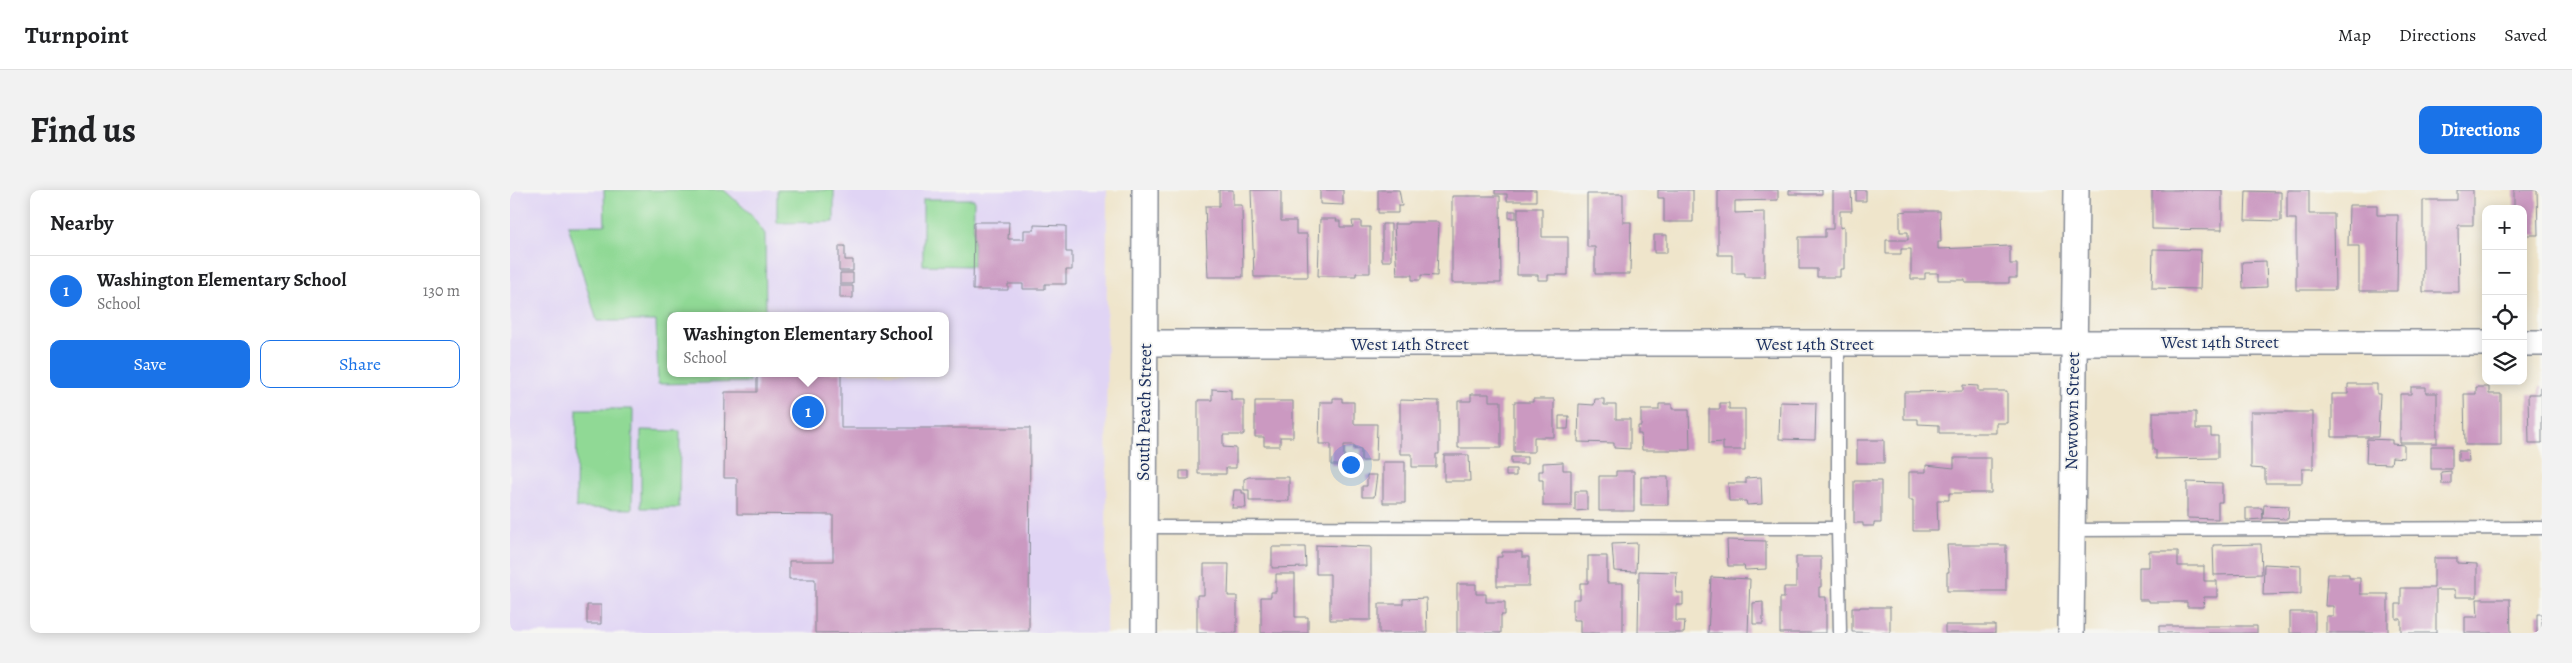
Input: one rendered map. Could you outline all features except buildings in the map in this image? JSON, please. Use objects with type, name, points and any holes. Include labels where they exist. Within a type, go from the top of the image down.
[{"type":"street","name":"South Peach Street","points":[[1144,633],[1145,190]]},
{"type":"street","name":"Newtown Street","points":[[2070,633],[2076,190]]},
{"type":"street","name":"West 14th Street","points":[[1145,343],[1838,344],[2073,341],[2482,343]]},
{"type":"street","points":[[2527,343],[2542,343]]},
{"type":"lane","points":[[1838,344],[1840,633]]},
{"type":"lane","points":[[1143,527],[1838,528]]},
{"type":"lane","points":[[2070,530],[2542,528]]},
{"type":"shaded area","points":[[510,190],[1107,190],[1106,633],[510,633]]},
{"type":"green space","points":[[604,190],[724,190],[751,214],[765,234],[766,312],[667,312],[667,377],[748,377],[749,382],[658,384],[656,321],[597,321],[568,225],[605,225]]},
{"type":"green space","points":[[777,190],[834,190],[834,222],[777,223]]},
{"type":"green space","points":[[923,199],[974,199],[973,266],[923,265]]},
{"type":"green space","points":[[577,409],[633,409],[632,509],[576,508]]},
{"type":"green space","points":[[641,430],[680,431],[679,508],[641,508]]},
{"type":"place","name":"Washington Elementary School","points":[[808,412]]}]
